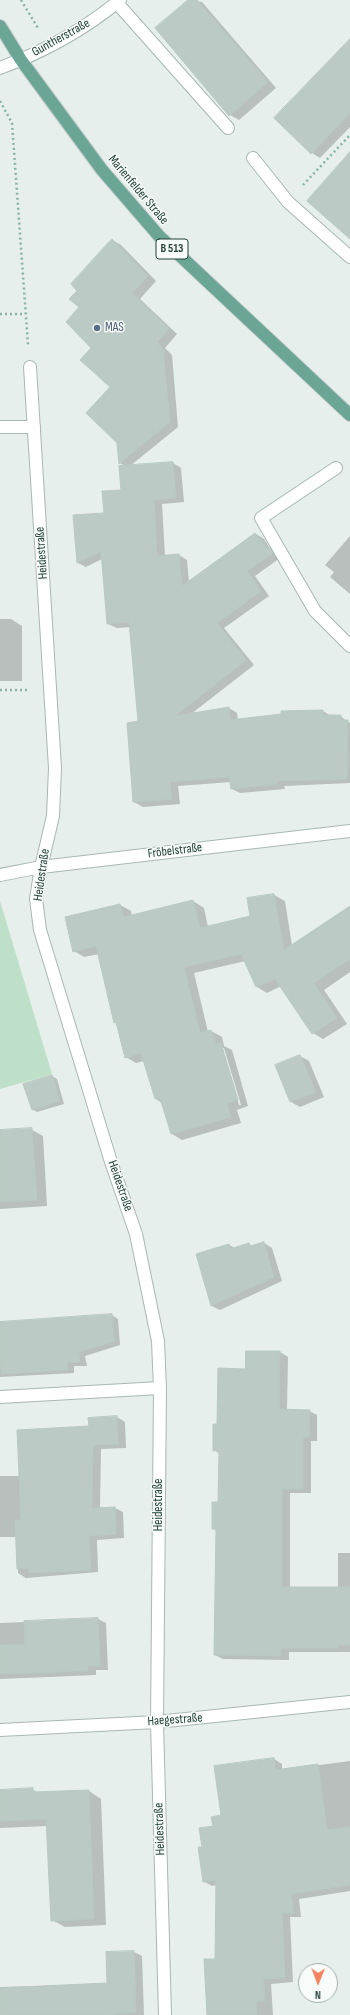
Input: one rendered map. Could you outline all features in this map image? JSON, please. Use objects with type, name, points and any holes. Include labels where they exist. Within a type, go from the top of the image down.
[{"type":"main road","name":"Marienfelder Straße","points":[[0,26],[21,60],[102,170],[159,236],[350,415]]},
{"type":"street","name":"Guntherstraße","points":[[0,68],[21,60],[48,45],[80,31],[118,1]]},
{"type":"street","points":[[118,1],[228,128]]},
{"type":"street","points":[[253,158],[288,202],[350,257]]},
{"type":"street","name":"Heidestraße","points":[[30,367],[56,768],[53,816],[36,899],[40,930],[111,1162],[136,1234],[158,1341],[160,1388],[157,1722],[165,2015]]},
{"type":"street","points":[[0,427],[34,427]]},
{"type":"street","points":[[336,468],[261,518],[315,611],[350,646]]},
{"type":"street","name":"Fröbelstraße","points":[[0,875],[42,867],[350,830]]},
{"type":"street","points":[[0,1397],[160,1388]]},
{"type":"street","name":"Haegestraße","points":[[0,1730],[157,1722],[350,1702]]},
{"type":"path","points":[[21,0],[48,45]]},
{"type":"path","points":[[0,101],[12,123],[30,367]]},
{"type":"path","points":[[288,202],[350,135]]},
{"type":"path","points":[[0,314],[25,314]]},
{"type":"path","points":[[0,690],[50,690]]},
{"type":"green space","points":[[0,901],[52,1074],[0,1089]]},
{"type":"building","points":[[188,0],[197,0],[268,82],[229,116],[155,28]]},
{"type":"building","points":[[350,39],[350,113],[311,154],[274,118]]},
{"type":"building","points":[[350,152],[350,239],[307,201]]},
{"type":"building","points":[[112,239],[148,276],[132,293],[169,329],[157,342],[163,349],[170,422],[119,464],[117,443],[86,413],[110,387],[80,360],[91,348],[66,322],[79,307],[69,299],[77,291],[71,284]]},
{"type":"building","points":[[173,462],[176,498],[154,500],[157,556],[179,554],[182,586],[255,533],[266,548],[270,548],[273,553],[247,571],[261,591],[217,623],[246,660],[175,716],[229,707],[230,720],[281,714],[281,711],[323,710],[323,715],[341,715],[341,721],[348,720],[347,779],[276,781],[277,784],[231,789],[229,777],[170,782],[172,799],[133,802],[127,723],[138,721],[129,622],[107,624],[101,551],[77,563],[73,515],[104,513],[102,491],[121,490],[119,466]]},
{"type":"building","points":[[274,894],[284,950],[350,906],[350,959],[314,983],[337,1018],[312,1034],[275,979],[256,987],[241,954],[184,967],[200,1033],[211,1030],[216,1044],[221,1043],[238,1100],[227,1104],[231,1117],[171,1134],[160,1098],[155,1099],[141,1053],[125,1058],[116,1022],[114,1023],[96,946],[73,952],[65,917],[120,904],[124,917],[193,900],[200,928],[250,916],[247,898]]},
{"type":"building","points":[[300,1055],[316,1092],[290,1102],[275,1065]]},
{"type":"building","points":[[52,1075],[60,1101],[32,1110],[23,1084]]},
{"type":"building","points":[[32,1128],[37,1200],[0,1202],[0,1130]]},
{"type":"building","points":[[264,1242],[274,1277],[211,1306],[196,1254],[229,1244],[230,1249],[249,1243],[250,1246]]},
{"type":"building","points":[[112,1314],[114,1341],[79,1352],[80,1362],[67,1363],[68,1370],[2,1374],[0,1367],[0,1322]]},
{"type":"building","points":[[246,1351],[280,1351],[279,1409],[310,1410],[309,1437],[303,1437],[303,1489],[282,1489],[282,1587],[350,1587],[350,1645],[338,1645],[338,1648],[281,1648],[281,1656],[214,1655],[216,1529],[212,1529],[212,1502],[218,1502],[219,1450],[213,1451],[213,1424],[217,1424],[218,1368],[245,1369]]},
{"type":"building","points":[[117,1416],[118,1444],[93,1445],[92,1508],[115,1507],[116,1534],[89,1536],[91,1570],[29,1573],[29,1568],[17,1569],[15,1520],[21,1520],[17,1430],[89,1426],[88,1418]]},
{"type":"building","points":[[98,1618],[100,1666],[88,1666],[88,1671],[0,1674],[0,1645],[25,1645],[24,1621]]},
{"type":"building","points":[[274,1758],[275,1770],[318,1764],[327,1830],[350,1827],[350,1885],[291,1894],[294,1913],[282,1913],[285,1978],[263,1979],[265,2001],[256,2002],[257,2015],[207,2015],[204,1959],[215,1959],[216,1880],[203,1882],[198,1847],[202,1847],[199,1828],[213,1826],[211,1817],[221,1815],[214,1766]]},
{"type":"building","points":[[33,1788],[33,1792],[89,1790],[94,1919],[51,1921],[46,1819],[0,1821],[0,1790]]},
{"type":"building","points":[[134,1951],[136,2012],[105,2015],[0,2015],[0,1988],[107,1983],[106,1952]]},
{"type":"place","name":"MAS","points":[[97,328]]}]
